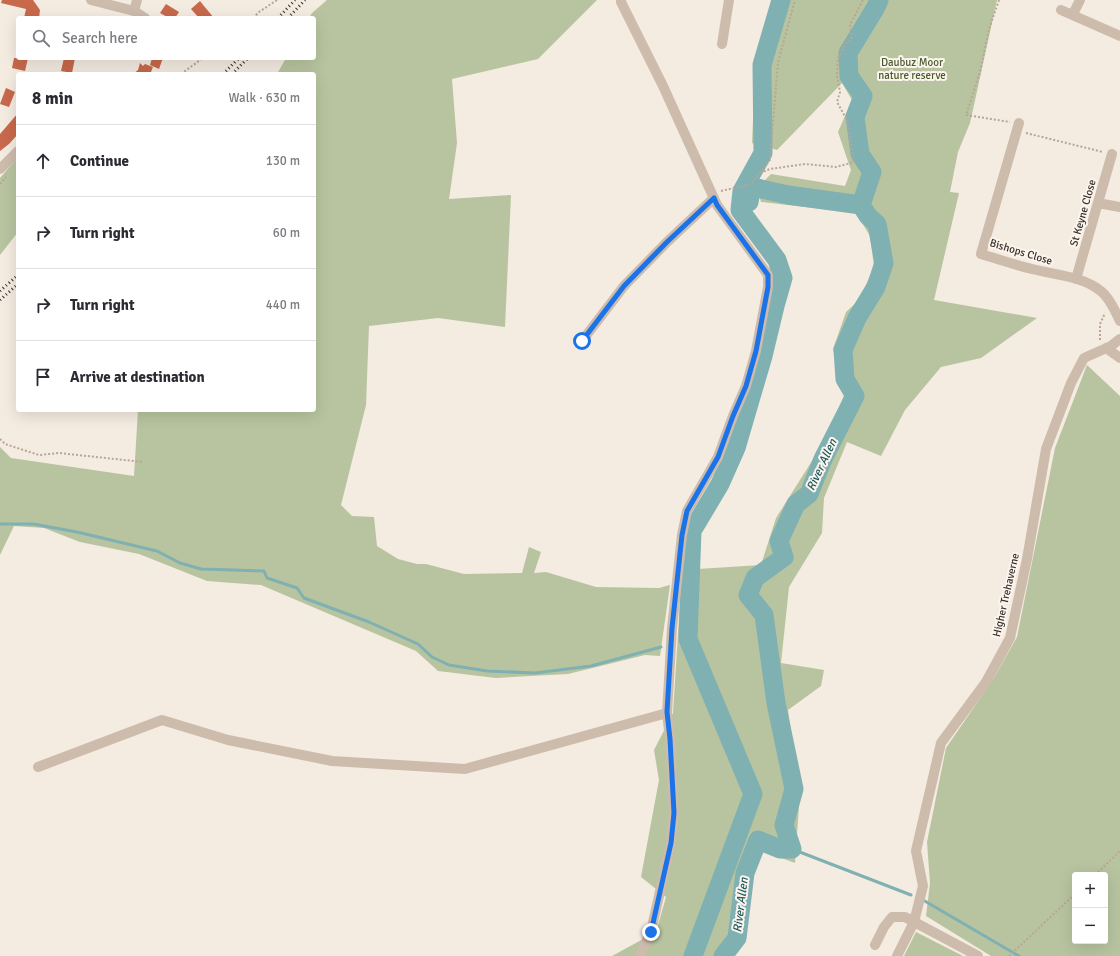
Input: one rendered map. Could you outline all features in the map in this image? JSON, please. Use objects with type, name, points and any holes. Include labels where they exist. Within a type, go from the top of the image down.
[{"type":"street","points":[[91,0],[134,11],[142,16]]},
{"type":"street","points":[[134,11],[138,0]]},
{"type":"street","points":[[621,0],[663,86],[717,205],[768,275],[768,287],[756,351],[746,386],[718,457],[687,511],[682,535],[672,628],[667,712],[674,813],[671,843],[651,932],[640,956]]},
{"type":"street","points":[[722,44],[729,0]]},
{"type":"street","points":[[1073,14],[1080,0]]},
{"type":"street","points":[[1061,10],[1120,36]]},
{"type":"street","name":"Bishops Close","points":[[1018,127],[981,254],[1090,284],[1102,292],[1110,301],[1120,321]]},
{"type":"street","points":[[0,169],[16,153]]},
{"type":"street","name":"St Keyne Close","points":[[1076,279],[1112,154]]},
{"type":"street","points":[[582,341],[624,286],[713,196]]},
{"type":"street","points":[[1098,203],[1120,207]]},
{"type":"street","name":"Higher Trehaverne","points":[[898,956],[914,922],[923,886],[916,851],[941,743],[986,682],[1010,638],[1027,559],[1046,449],[1071,384],[1084,358],[1111,346],[1120,339]]},
{"type":"street","points":[[1106,348],[1120,358]]},
{"type":"street","points":[[38,768],[162,720],[228,740],[332,761],[465,769],[667,712]]},
{"type":"street","points":[[875,945],[884,927],[892,917],[905,917],[978,956]]},
{"type":"path","points":[[255,16],[277,0]]},
{"type":"path","points":[[713,196],[737,187],[751,184],[770,160],[778,62],[794,0]]},
{"type":"path","points":[[760,173],[770,169],[805,164],[836,166],[854,162],[847,120],[837,102],[840,92],[838,58],[845,45],[852,39],[850,25],[863,0]]},
{"type":"path","points":[[999,0],[989,29],[980,72],[966,115],[1018,127],[1112,154]]},
{"type":"path","points":[[184,72],[200,60]]},
{"type":"path","points":[[1106,348],[1100,341],[1100,324],[1110,301]]},
{"type":"path","points":[[0,439],[5,444],[38,454],[59,453],[143,462]]},
{"type":"path","points":[[1098,872],[1120,851]]},
{"type":"path","points":[[1009,956],[1072,897]]},
{"type":"green space","points":[[327,0],[597,0],[538,59],[452,79],[457,143],[449,199],[511,195],[505,327],[438,318],[369,326],[366,405],[341,505],[352,516],[374,517],[377,546],[398,559],[417,564],[426,564],[464,574],[522,573],[529,547],[541,552],[534,573],[546,572],[596,587],[659,588],[670,585],[660,656],[645,655],[568,674],[496,678],[438,671],[416,651],[261,585],[207,581],[139,554],[80,542],[44,528],[14,526],[0,555],[0,447],[11,458],[134,476],[138,412],[316,412],[316,72],[278,72],[285,60],[316,60],[316,16],[310,16]]},
{"type":"green space","name":"Daubuz Moor nature reserve","points":[[773,0],[997,0],[970,123],[958,152],[950,192],[959,193],[934,300],[1037,318],[981,358],[941,367],[905,410],[881,456],[847,442],[824,498],[822,533],[789,587],[781,663],[824,670],[821,686],[788,710],[800,792],[795,863],[749,846],[741,942],[717,956],[612,956],[656,932],[666,897],[641,877],[659,780],[654,750],[673,713],[682,570],[761,565],[776,518],[829,434],[844,395],[833,349],[846,312],[859,300],[874,267],[870,236],[856,213],[761,202],[757,188],[771,174],[845,186],[851,170],[838,132],[852,100],[842,83],[777,150],[752,143],[755,71]]},
{"type":"green space","points":[[16,159],[16,235],[0,255],[0,178]]},
{"type":"green space","points":[[1087,365],[1120,396],[1120,956],[991,956],[926,916],[930,883],[927,842],[946,748],[994,678],[1017,637],[1055,448]]},
{"type":"green space","points":[[916,932],[963,956],[904,956]]},
{"type":"building","points":[[2,0],[33,0],[40,10],[39,16],[24,16],[26,9],[1,3]]},
{"type":"building","points":[[200,1],[212,16],[197,16],[191,9]]},
{"type":"building","points":[[166,4],[179,12],[176,16],[165,16],[160,13]]},
{"type":"building","points":[[14,58],[16,58],[16,60],[28,60],[25,71],[12,68]]},
{"type":"building","points":[[64,60],[75,60],[72,72],[61,71]]},
{"type":"building","points":[[151,60],[162,60],[159,69],[150,65]]},
{"type":"building","points":[[140,63],[143,66],[145,64],[153,67],[151,72],[136,72],[138,70]]},
{"type":"building","points":[[6,88],[15,92],[9,107],[0,104]]},
{"type":"building","points":[[16,115],[16,136],[0,151],[0,134]]},
{"type":"waterway","points":[[693,956],[753,794],[688,639],[692,531],[720,484],[736,448],[763,356],[783,278],[777,260],[740,210],[742,191],[763,153],[762,65],[781,0]]},
{"type":"waterway","name":"River Allen","points":[[723,956],[737,938],[745,873],[758,840],[780,849],[792,849],[784,825],[794,789],[776,703],[764,615],[748,595],[755,578],[784,557],[779,541],[796,504],[809,494],[823,459],[855,396],[845,379],[843,350],[857,318],[876,287],[884,263],[877,224],[868,216],[861,205],[872,172],[860,154],[855,117],[863,96],[849,76],[848,53],[879,0]]},
{"type":"waterway","points":[[744,202],[749,202],[751,191],[757,188],[788,195],[861,205]]},
{"type":"waterway","points":[[0,524],[33,524],[77,532],[157,551],[180,563],[201,569],[264,571],[267,578],[297,588],[304,598],[369,622],[418,644],[432,657],[449,665],[487,671],[535,673],[591,666],[661,647]]},
{"type":"waterway","points":[[681,641],[688,639]]},
{"type":"waterway","points":[[792,849],[911,895]]},
{"type":"waterway","points":[[923,900],[1019,956]]},
{"type":"railway","points":[[280,16],[295,0]]},
{"type":"railway","points":[[290,16],[305,0]]},
{"type":"railway","points":[[225,72],[237,60]]},
{"type":"railway","points":[[234,72],[246,60]]},
{"type":"railway","points":[[0,291],[16,277]]},
{"type":"railway","points":[[0,300],[16,286]]},
{"type":"route","points":[[582,341],[624,286],[667,242],[714,198],[717,205],[768,275],[768,287],[756,351],[746,386],[718,457],[687,511],[682,535],[672,628],[667,712],[674,813],[671,843],[651,932]]}]
